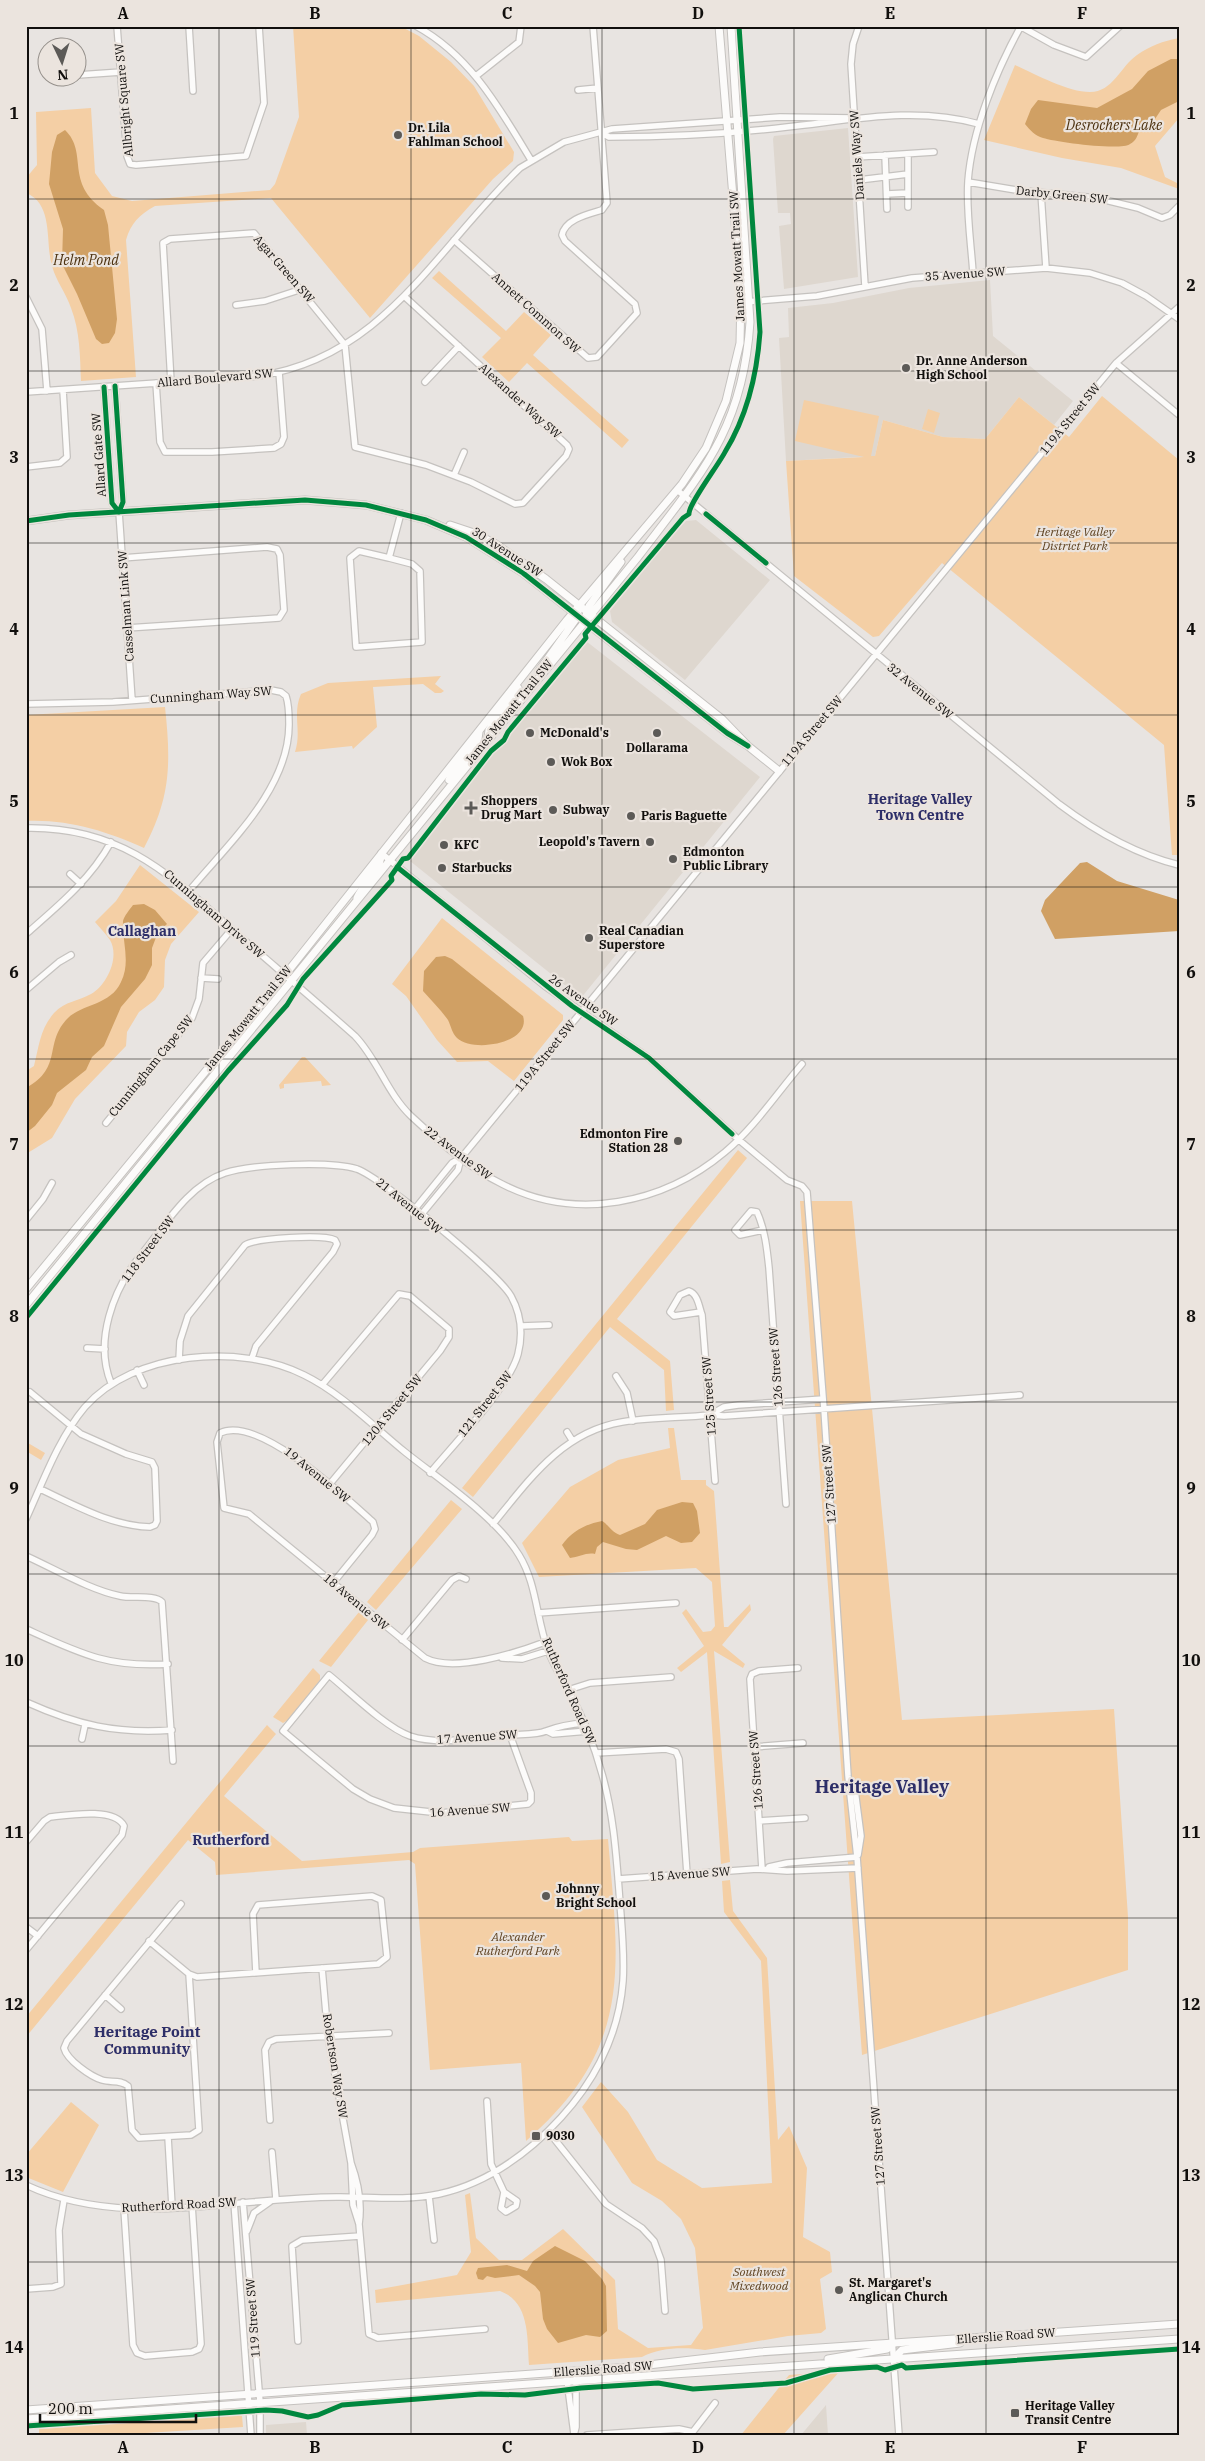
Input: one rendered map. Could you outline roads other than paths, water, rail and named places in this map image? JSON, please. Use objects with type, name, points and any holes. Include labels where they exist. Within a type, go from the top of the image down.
[{"type":"main road","name":"James Mowatt Trail SW","points":[[26,1305],[391,861],[434,805],[530,688],[628,549],[677,490],[706,448],[726,401],[738,360],[741,303],[729,132],[719,26]]},
{"type":"main road","name":"James Mowatt Trail SW","points":[[26,1289],[285,975],[537,658],[582,614],[685,496],[711,458],[738,399],[749,338],[750,302],[731,26]]},
{"type":"main road","name":"30 Avenue SW","points":[[26,521],[119,512],[311,500],[352,503],[401,514],[449,529],[484,547],[582,614],[708,718],[779,771]]},
{"type":"main road","points":[[488,738],[489,730],[537,658]]},
{"type":"main road","points":[[434,805],[478,739],[479,730]]},
{"type":"main road","points":[[355,905],[361,890],[380,864],[381,853]]},
{"type":"main road","name":"Ellerslie Road SW","points":[[26,2410],[566,2372],[673,2363],[760,2352],[1179,2324]]},
{"type":"main road","points":[[894,2358],[902,2350],[1002,2336]]},
{"type":"main road","name":"Ellerslie Road SW","points":[[26,2419],[1179,2339]]},
{"type":"main road","points":[[779,2366],[887,2349],[893,2344]]},
{"type":"street","name":"Allbright Square SW","points":[[117,26],[127,156],[130,164],[139,165],[243,157],[248,153],[264,103],[260,26]]},
{"type":"street","points":[[188,26],[193,91]]},
{"type":"street","points":[[416,26],[447,47],[476,76],[532,160]]},
{"type":"street","points":[[476,76],[518,44],[521,39],[521,26]]},
{"type":"street","points":[[593,26],[602,133]]},
{"type":"street","name":"Daniels Way SW","points":[[859,26],[851,59],[865,286]]},
{"type":"street","points":[[973,273],[968,182],[974,141],[979,124],[1021,26],[1054,45],[1086,57],[1120,26]]},
{"type":"street","points":[[430,35],[433,28]]},
{"type":"street","points":[[88,74],[121,72]]},
{"type":"street","points":[[578,90],[598,88]]},
{"type":"street","points":[[854,118],[931,114],[979,124]]},
{"type":"street","name":"Allard Boulevard SW","points":[[26,392],[252,376],[280,372],[319,359],[345,346],[372,327],[404,296],[509,179],[532,160],[564,142],[612,129],[780,117],[854,118]]},
{"type":"street","name":"Allard Boulevard SW","points":[[602,133],[609,137],[646,137],[729,132],[854,118]]},
{"type":"street","name":"Annett Common SW","points":[[454,240],[585,357],[593,359],[597,357],[638,311],[635,304],[565,241],[562,235],[570,224],[584,216],[602,210],[606,206],[602,133]]},
{"type":"street","points":[[857,157],[934,152]]},
{"type":"street","points":[[908,154],[908,206]]},
{"type":"street","points":[[885,155],[888,209]]},
{"type":"street","points":[[859,180],[908,174]]},
{"type":"street","name":"Darby Green SW","points":[[968,182],[1111,200],[1162,218],[1170,215],[1179,206]]},
{"type":"street","points":[[1041,192],[1046,268]]},
{"type":"street","points":[[887,194],[907,193]]},
{"type":"street","name":"Agar Green SW","points":[[171,382],[162,247],[167,240],[254,233],[302,289],[345,346]]},
{"type":"street","name":"35 Avenue SW","points":[[741,303],[817,296],[912,278],[1046,268],[1076,271],[1114,281],[1146,296],[1179,318]]},
{"type":"street","points":[[236,305],[265,302],[302,289]]},
{"type":"street","name":"Alexander Way SW","points":[[345,346],[353,439],[356,447],[411,460],[454,475],[519,505],[524,502],[560,463],[569,449],[566,442],[404,296]]},
{"type":"street","points":[[26,298],[42,330],[47,391]]},
{"type":"street","name":"119A Street SW","points":[[414,1210],[452,1163],[461,1158],[1116,363],[1179,306]]},
{"type":"street","points":[[425,382],[459,346]]},
{"type":"street","points":[[1116,363],[1179,415]]},
{"type":"street","points":[[156,383],[160,442],[165,452],[212,452],[274,448],[281,444],[284,437],[280,372]]},
{"type":"street","name":"Allard Gate SW","points":[[115,386],[123,502],[119,512]]},
{"type":"street","name":"Allard Gate SW","points":[[104,387],[112,503],[119,512]]},
{"type":"street","points":[[26,467],[60,463],[67,457],[63,390]]},
{"type":"street","points":[[454,475],[464,452]]},
{"type":"street","name":"32 Avenue SW","points":[[677,490],[1041,791],[1082,821],[1121,844],[1150,857],[1179,865]]},
{"type":"street","name":"Casselman Link SW","points":[[119,512],[132,700]]},
{"type":"street","points":[[389,558],[401,514]]},
{"type":"street","points":[[122,558],[267,547],[277,549],[280,555],[284,610],[279,618],[127,628]]},
{"type":"street","points":[[359,551],[389,558],[412,564],[420,571],[422,642],[356,647],[350,558],[359,551]]},
{"type":"street","name":"Cunningham Way SW","points":[[26,704],[132,700],[276,690],[284,694],[287,700],[288,740],[277,778],[262,803],[189,891]]},
{"type":"street","name":"Cunningham Drive SW","points":[[26,828],[66,831],[111,842],[153,863],[189,891],[285,975]]},
{"type":"street","points":[[26,934],[81,884],[98,864],[111,842]]},
{"type":"street","name":"26 Avenue SW","points":[[381,853],[514,962],[581,1012],[649,1058],[739,1140],[787,1180],[802,1186],[807,1192]]},
{"type":"street","points":[[70,874],[81,884]]},
{"type":"street","name":"Cunningham Cape SW","points":[[106,1123],[188,1022],[199,999],[205,959],[232,929]]},
{"type":"street","points":[[26,990],[58,962],[71,955]]},
{"type":"street","name":"22 Avenue SW","points":[[285,975],[365,1046],[397,1100],[411,1116],[461,1158],[488,1177],[523,1193],[564,1204],[604,1204],[636,1199],[672,1186],[705,1168],[739,1140],[802,1064]]},
{"type":"street","points":[[201,978],[218,980]]},
{"type":"street","name":"119A Street SW","points":[[421,1215],[458,1170],[461,1158]]},
{"type":"street","name":"21 Avenue SW","points":[[226,1172],[321,1164],[339,1165],[358,1170],[376,1179],[500,1281],[515,1304],[521,1326]]},
{"type":"street","name":"118 Street SW","points":[[111,1383],[107,1372],[105,1349],[112,1308],[128,1273],[190,1195],[202,1184],[226,1172]]},
{"type":"street","points":[[26,1220],[44,1199],[52,1183]]},
{"type":"street","name":"127 Street SW","points":[[807,1192],[824,1399],[848,1776],[855,1790],[860,1828],[861,1843],[857,1857],[899,2435]]},
{"type":"street","name":"126 Street SW","points":[[763,1230],[740,1234],[735,1230],[751,1211],[754,1210],[758,1214],[763,1230],[769,1268],[786,1504]]},
{"type":"street","points":[[179,1360],[180,1341],[188,1316],[242,1248],[249,1242],[324,1237],[336,1242],[333,1252],[256,1346],[252,1358]]},
{"type":"street","name":"125 Street SW","points":[[701,1312],[677,1316],[672,1315],[670,1312],[680,1295],[689,1291],[694,1294],[701,1312],[715,1481]]},
{"type":"street","name":"120A Street SW","points":[[322,1385],[394,1298],[402,1293],[410,1296],[446,1326],[450,1332],[440,1351],[329,1485]]},
{"type":"street","points":[[521,1326],[549,1324]]},
{"type":"street","name":"121 Street SW","points":[[430,1473],[508,1377],[517,1356],[521,1326]]},
{"type":"street","points":[[88,1348],[105,1349]]},
{"type":"street","name":"Rutherford Road SW","points":[[26,1519],[71,1426],[87,1404],[111,1383],[137,1370],[179,1360],[225,1357],[252,1358],[290,1368],[322,1385],[493,1524],[507,1538],[521,1558],[530,1578],[548,1651],[588,1731],[596,1754],[611,1814],[618,1879],[623,1971],[616,2022],[592,2078],[570,2109],[512,2162],[495,2173],[459,2188],[429,2196],[401,2198],[276,2199],[124,2209],[64,2200],[26,2185]]},
{"type":"street","points":[[137,1370],[144,1385]]},
{"type":"street","points":[[616,1376],[627,1392],[632,1421]]},
{"type":"street","points":[[30,1392],[85,1436],[126,1454],[150,1460],[154,1466],[158,1518],[155,1526],[147,1527],[108,1519],[40,1489]]},
{"type":"street","points":[[493,1524],[541,1466],[572,1440],[600,1427],[632,1421],[710,1415],[724,1416],[1020,1395]]},
{"type":"street","points":[[710,1415],[731,1406],[824,1399]]},
{"type":"street","name":"19 Avenue SW","points":[[224,1508],[217,1442],[222,1432],[250,1433],[271,1441],[290,1453],[371,1520],[375,1527],[372,1535],[333,1583]]},
{"type":"street","points":[[566,1432],[572,1440]]},
{"type":"street","name":"18 Avenue SW","points":[[224,1508],[249,1514],[402,1640],[425,1658],[434,1662],[500,1658],[522,1659],[548,1651]]},
{"type":"street","points":[[26,1556],[111,1594],[131,1598],[161,1600],[164,1605],[172,1730],[172,1761]]},
{"type":"street","points":[[402,1640],[452,1580],[460,1576],[466,1579]]},
{"type":"street","points":[[538,1613],[676,1603]]},
{"type":"street","points":[[26,1629],[101,1660],[134,1665],[168,1664]]},
{"type":"street","name":"18 Avenue SW","points":[[500,1658],[545,1642]]},
{"type":"street","name":"126 Street SW","points":[[762,1869],[750,1679],[754,1673],[798,1668]]},
{"type":"street","name":"17 Avenue SW","points":[[283,1731],[329,1675],[392,1726],[408,1735],[438,1740],[547,1731],[553,1727],[585,1723]]},
{"type":"street","points":[[568,1690],[590,1683],[671,1677]]},
{"type":"street","points":[[26,1702],[85,1725],[127,1732],[172,1730]]},
{"type":"street","points":[[82,1739],[85,1725]]},
{"type":"street","name":"16 Avenue SW","points":[[283,1731],[354,1789],[370,1798],[394,1808],[440,1813],[523,1806],[531,1801],[527,1780],[510,1735]]},
{"type":"street","points":[[547,1731],[553,1734],[588,1731]]},
{"type":"street","points":[[754,1746],[803,1743]]},
{"type":"street","points":[[596,1754],[666,1749],[676,1752],[679,1759],[687,1874]]},
{"type":"street","points":[[26,1842],[44,1822],[53,1816],[104,1814],[122,1821],[125,1829],[26,1950]]},
{"type":"street","points":[[759,1821],[805,1818]]},
{"type":"street","name":"15 Avenue SW","points":[[762,1869],[788,1863],[857,1857]]},
{"type":"street","name":"15 Avenue SW","points":[[618,1879],[762,1869],[787,1871],[858,1868]]},
{"type":"street","points":[[150,1941],[189,1974],[201,1977],[256,1973],[322,1968],[378,1964],[386,1959],[383,1906],[378,1897],[257,1906],[252,1914],[256,1973]]},
{"type":"street","points":[[180,1904],[67,2041],[64,2049],[69,2056],[95,2077],[105,2081],[121,2082],[128,2086],[132,2130],[136,2137],[191,2136],[197,2132],[199,2124],[189,1974]]},
{"type":"street","points":[[26,1927],[38,1936]]},
{"type":"street","name":"Robertson Way SW","points":[[322,1968],[328,2036],[356,2197],[369,2334],[372,2337],[388,2338],[485,2329]]},
{"type":"street","points":[[105,1995],[121,2009]]},
{"type":"street","points":[[270,2120],[267,2044],[276,2040],[389,2032]]},
{"type":"street","points":[[487,2101],[491,2162],[504,2192]]},
{"type":"street","points":[[548,2131],[606,2204],[642,2228],[654,2241],[661,2260],[665,2311]]},
{"type":"street","points":[[168,2137],[172,2206]]},
{"type":"street","points":[[246,2236],[254,2213],[262,2205],[276,2199],[272,2152]]},
{"type":"street","points":[[429,2196],[434,2240]]},
{"type":"street","points":[[26,2289],[53,2287],[60,2284],[59,2230],[64,2200]]},
{"type":"street","name":"119 Street SW","points":[[234,2202],[251,2435]]},
{"type":"street","name":"119 Street SW","points":[[243,2202],[260,2402],[260,2435]]},
{"type":"street","points":[[124,2209],[133,2345],[137,2353],[142,2356],[192,2352],[199,2349],[202,2340],[192,2205]]},
{"type":"street","points":[[298,2341],[292,2246],[302,2240],[360,2236]]},
{"type":"street","points":[[574,2435],[576,2426],[576,2371]]},
{"type":"street","points":[[566,2372],[574,2435]]},
{"type":"street","points":[[587,2435],[679,2428],[692,2433],[715,2403]]},
{"type":"water","name":"Desrochers Lake","points":[[1171,59],[1179,59],[1179,101],[1161,110],[1153,122],[1140,129],[1134,141],[1130,144],[1114,147],[1050,140],[1038,136],[1025,124],[1031,109],[1038,100],[1097,108],[1132,89],[1148,71]]},
{"type":"water","name":"Helm Pond","points":[[65,130],[76,148],[80,178],[84,189],[104,210],[108,225],[117,319],[115,333],[109,343],[102,344],[96,339],[62,264],[63,229],[49,184],[52,152],[57,135]]},
{"type":"water","points":[[1087,862],[1117,881],[1179,900],[1179,931],[1055,939],[1041,911],[1045,900],[1080,863]]},
{"type":"water","points":[[144,904],[155,910],[167,924],[158,932],[152,948],[152,965],[145,979],[121,1007],[104,1046],[92,1057],[86,1070],[57,1093],[52,1105],[35,1126],[26,1133],[26,1088],[38,1080],[45,1072],[56,1037],[68,1018],[74,1013],[104,1000],[116,990],[124,974],[126,959],[123,921],[133,905]]},
{"type":"water","points":[[445,956],[452,959],[523,1016],[523,1026],[518,1034],[500,1043],[484,1045],[469,1044],[457,1038],[448,1020],[423,991],[424,971],[436,957]]},
{"type":"water","points":[[682,1502],[693,1503],[697,1511],[700,1533],[692,1542],[681,1543],[666,1536],[637,1550],[626,1549],[603,1542],[597,1547],[595,1554],[570,1558],[562,1545],[570,1536],[590,1524],[602,1521],[620,1535],[645,1524],[657,1510]]},
{"type":"water","points":[[555,2246],[585,2261],[606,2286],[607,2331],[600,2337],[586,2335],[558,2343],[547,2329],[543,2319],[540,2292],[535,2286],[519,2275],[495,2278],[487,2276],[483,2280],[478,2279],[476,2273],[478,2268],[507,2265],[527,2271],[533,2261]]},
{"type":"place","name":"Dr. Lila Fahlman School","points":[[398,135]]},
{"type":"place","name":"Dr. Anne Anderson High School","points":[[906,368]]},
{"type":"place","name":"McDonald's","points":[[530,733]]},
{"type":"place","name":"Dollarama","points":[[657,733]]},
{"type":"place","name":"Wok Box","points":[[551,762]]},
{"type":"place","name":"Shoppers Drug Mart","points":[[471,808]]},
{"type":"place","name":"Subway","points":[[553,810]]},
{"type":"place","name":"Paris Baguette","points":[[631,816]]},
{"type":"place","name":"Leopold's Tavern","points":[[650,842]]},
{"type":"place","name":"KFC","points":[[444,845]]},
{"type":"place","name":"Edmonton Public Library","points":[[673,859]]},
{"type":"place","name":"Starbucks","points":[[442,868]]},
{"type":"place","name":"Real Canadian Superstore","points":[[589,938]]},
{"type":"place","name":"Edmonton Fire Station 28","points":[[678,1141]]},
{"type":"place","name":"Johnny Bright School","points":[[546,1896]]},
{"type":"place","name":"9030","points":[[536,2136]]},
{"type":"place","name":"St. Margaret's Anglican Church","points":[[839,2290]]},
{"type":"place","name":"Heritage Valley Transit Centre","points":[[1015,2413]]},
{"type":"district","name":"Heritage Valley Town Centre","points":[[920,808]]},
{"type":"district","name":"Callaghan","points":[[142,931]]},
{"type":"district","name":"Heritage Valley","points":[[882,1787]]},
{"type":"district","name":"Rutherford","points":[[231,1840]]},
{"type":"district","name":"Heritage Point Community","points":[[147,2040]]},
{"type":"park label","name":"Heritage Valley District Park","points":[[1075,539]]},
{"type":"park label","name":"Alexander Rutherford Park","points":[[518,1944]]},
{"type":"park label","name":"Southwest Mixedwood","points":[[759,2279]]}]
